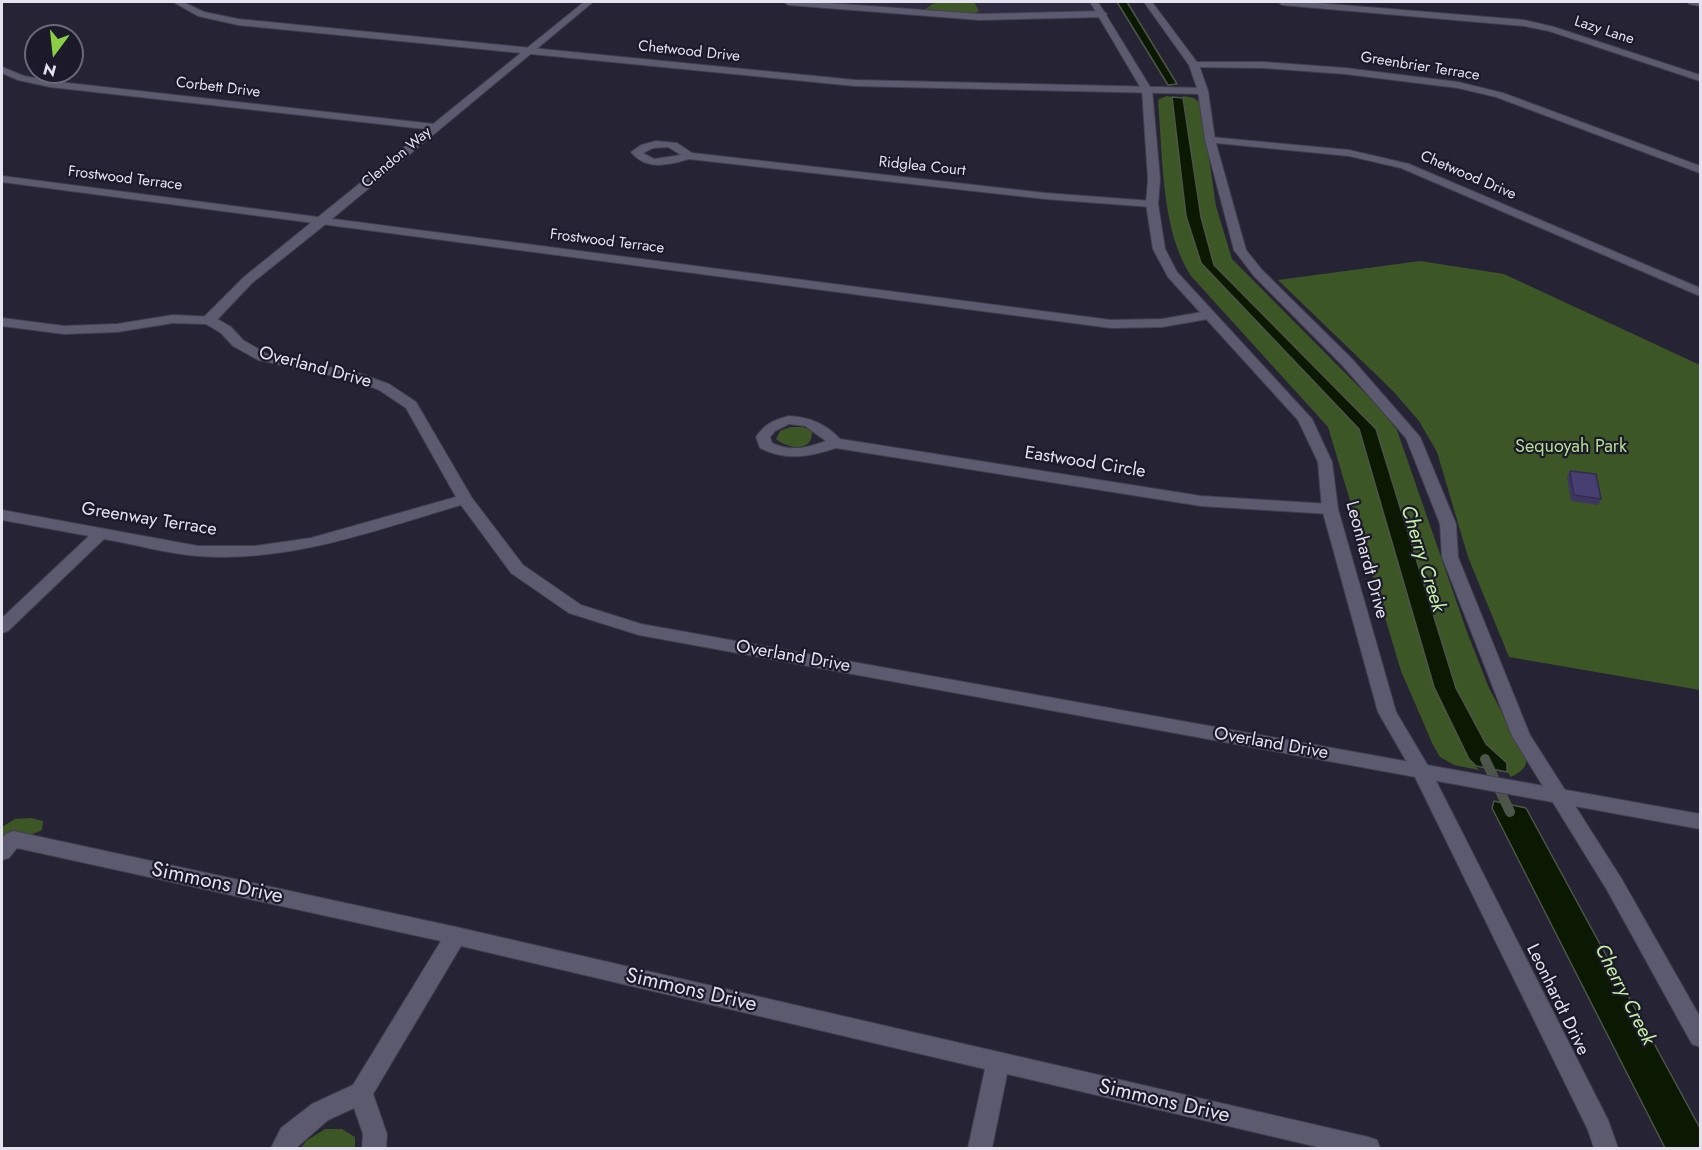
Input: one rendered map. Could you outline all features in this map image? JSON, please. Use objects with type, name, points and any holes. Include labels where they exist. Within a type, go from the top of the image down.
[{"type":"street","name":"Chetwood Drive","points":[[177,2],[201,14],[238,22],[894,86],[1203,92]]},
{"type":"street","name":"Clendon Way","points":[[209,320],[248,280],[589,2]]},
{"type":"street","points":[[788,2],[980,18],[1103,14]]},
{"type":"street","name":"Leonhardt Drive","points":[[1094,2],[1147,90],[1154,179],[1152,204],[1159,249],[1172,273],[1208,315],[1305,419],[1325,462],[1330,509],[1388,712],[1421,771],[1599,1128],[1606,1149]]},
{"type":"street","points":[[1148,2],[1194,65],[1203,92],[1210,140],[1240,250],[1258,273],[1347,362],[1413,437],[1448,524],[1450,557],[1521,736],[1614,884],[1701,1037]]},
{"type":"street","name":"Lazy Lane","points":[[1282,2],[1524,23],[1551,29],[1699,76]]},
{"type":"street","points":[[1692,2],[1701,4]]},
{"type":"street","name":"Greenbrier Terrace","points":[[1194,65],[1264,65],[1310,68],[1458,85],[1499,95],[1701,170]]},
{"type":"street","name":"Corbett Drive","points":[[2,70],[21,78],[50,84],[434,128]]},
{"type":"street","name":"Chetwood Drive","points":[[1210,140],[1349,153],[1405,166],[1701,292]]},
{"type":"street","name":"Ridglea Court","points":[[689,156],[1033,195],[1152,204]]},
{"type":"street","name":"Frostwood Terrace","points":[[2,179],[1111,324],[1162,323],[1208,315]]},
{"type":"street","points":[[2,322],[64,330],[117,328],[173,319],[209,320]]},
{"type":"street","name":"Overland Drive","points":[[209,320],[226,330],[238,343],[263,357],[361,378],[384,387],[411,405],[465,499],[518,569],[575,609],[639,629],[1701,822]]},
{"type":"street","name":"Eastwood Circle","points":[[835,443],[1202,501],[1330,509]]},
{"type":"street","name":"Greenway Terrace","points":[[2,515],[198,551],[255,551],[312,543],[465,499]]},
{"type":"street","points":[[2,627],[101,533]]},
{"type":"street","name":"Simmons Drive","points":[[7,845],[456,936],[1368,1149]]},
{"type":"street","points":[[283,1149],[290,1136],[320,1112],[361,1093],[456,936]]},
{"type":"street","points":[[980,1149],[998,1064]]},
{"type":"street","points":[[361,1093],[375,1134],[374,1149]]},
{"type":"shaded area","points":[[817,2],[1090,2],[1095,8],[1088,12],[988,15]]},
{"type":"green space","points":[[936,2],[974,2],[979,11],[973,14],[925,9]]},
{"type":"green space","points":[[1183,96],[1194,98],[1201,104],[1216,206],[1232,259],[1379,407],[1397,430],[1467,632],[1489,688],[1526,757],[1525,767],[1511,777],[1507,772],[1507,763],[1486,744],[1456,688],[1376,429],[1214,265],[1201,217]]},
{"type":"green space","points":[[1172,97],[1186,216],[1201,263],[1359,429],[1434,687],[1469,759],[1479,770],[1454,765],[1440,757],[1433,745],[1401,671],[1328,427],[1191,276],[1181,258],[1169,215],[1163,169],[1158,102],[1159,99]]},
{"type":"green space","name":"Sequoyah Park","points":[[1420,261],[1504,274],[1700,365],[1700,690],[1509,657],[1468,557],[1437,452],[1419,421],[1393,391],[1278,280]]},
{"type":"green space","points":[[790,427],[803,427],[812,431],[808,443],[804,446],[793,447],[776,439],[780,431]]},
{"type":"green space","points":[[31,818],[43,821],[42,830],[2,847],[2,827],[15,819]]},
{"type":"green space","points":[[325,1129],[342,1129],[355,1137],[355,1148],[301,1148],[306,1141]]},
{"type":"water","points":[[1117,2],[1127,2],[1177,84],[1168,85]]},
{"type":"water","points":[[1172,97],[1183,98],[1201,217],[1214,265],[1376,429],[1456,688],[1486,744],[1507,763],[1507,772],[1476,766],[1469,759],[1434,687],[1359,429],[1201,263],[1186,216]]},
{"type":"water","points":[[1494,801],[1526,808],[1700,1128],[1700,1148],[1665,1148],[1492,808]]},
{"type":"building","points":[[1570,471],[1596,474],[1601,499],[1574,495]]},
{"type":"waterway","name":"Cherry Creek","points":[[1485,759],[1510,812]]}]
